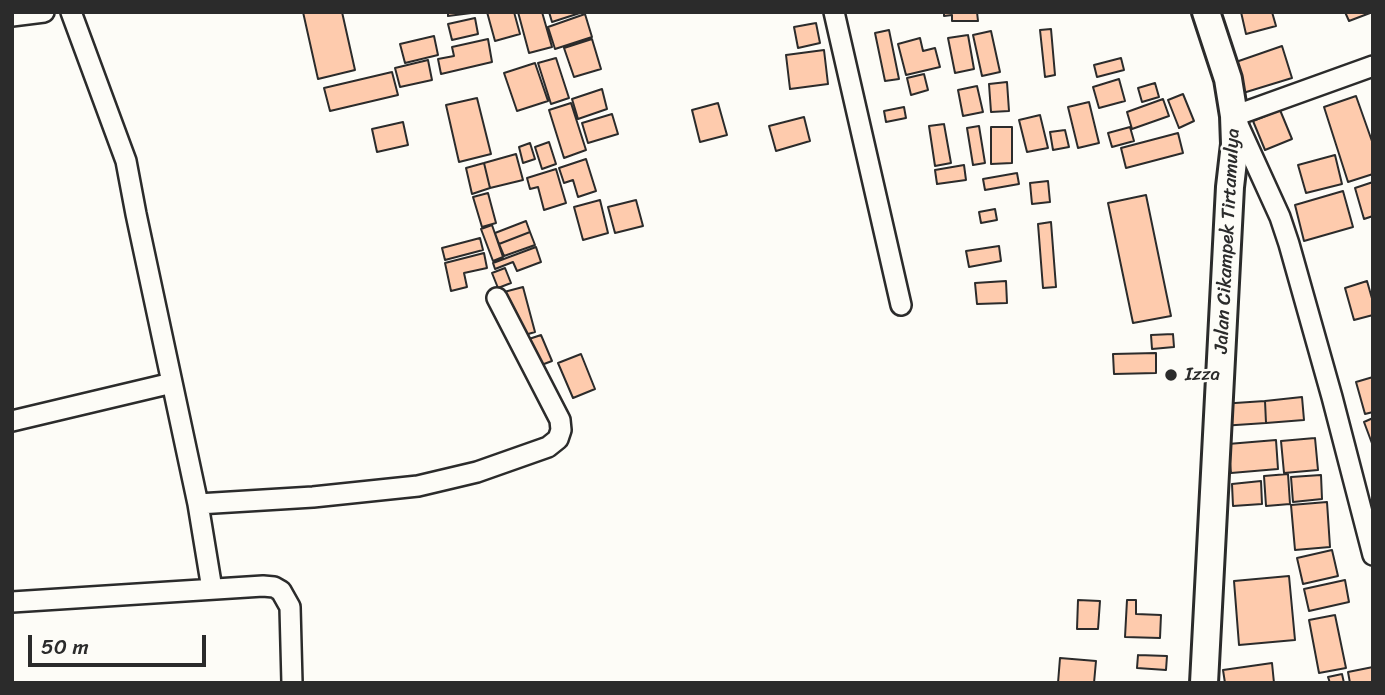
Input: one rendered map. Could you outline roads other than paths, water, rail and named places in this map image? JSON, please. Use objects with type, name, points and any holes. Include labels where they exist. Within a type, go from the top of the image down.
[{"type":"street","points":[[12,16],[44,12]]},
{"type":"street","points":[[71,12],[126,161],[198,505],[212,589]]},
{"type":"street","points":[[834,12],[901,305]]},
{"type":"street","name":"Jalan Cikampek Tirtamulya","points":[[1204,683],[1230,187],[1235,144],[1228,79],[1206,12]]},
{"type":"street","points":[[1372,548],[1289,244],[1280,217],[1234,116],[1373,66]]},
{"type":"street","points":[[198,505],[418,486],[477,472],[548,447],[558,439],[560,420],[497,298]]},
{"type":"street","points":[[12,421],[172,383]]},
{"type":"street","points":[[12,603],[274,587],[281,591],[290,607],[292,683]]},
{"type":"place","name":"Izza","points":[[1171,375]]}]
